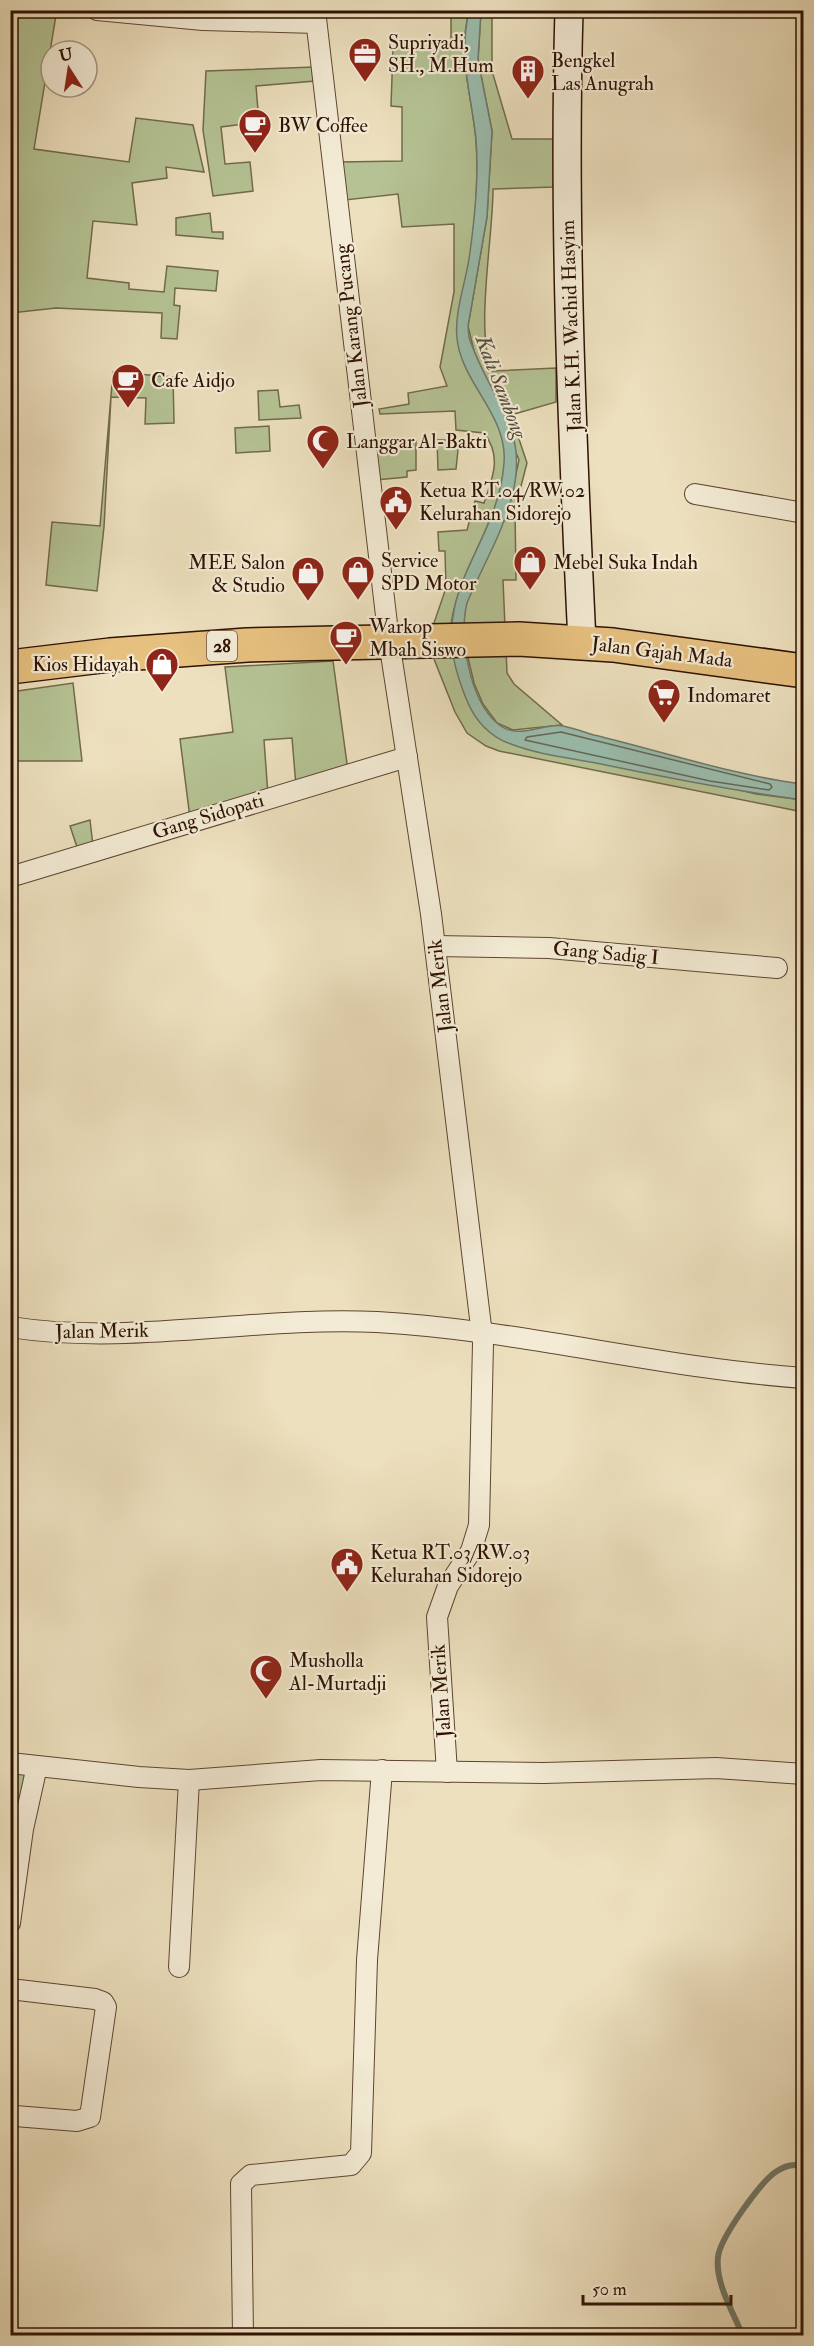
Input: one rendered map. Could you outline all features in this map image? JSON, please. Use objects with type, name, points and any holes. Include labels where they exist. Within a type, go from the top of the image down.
[{"type":"highway","name":"Jalan Gajah Mada","points":[[389,641],[519,639],[582,642],[804,671]]},
{"type":"highway","name":"28","points":[[10,667],[153,651],[248,645],[389,641]]},
{"type":"street","points":[[97,10],[203,20],[316,17]]},
{"type":"street","name":"Jalan K.H. Wachid Hasyim","points":[[570,10],[567,142],[569,291],[582,642]]},
{"type":"street","name":"Jalan Karang Pucang","points":[[316,17],[389,641]]},
{"type":"street","points":[[695,494],[804,513]]},
{"type":"street","name":"Jalan Merik","points":[[389,641],[435,946],[484,1372],[479,1525],[471,1551],[448,1586],[437,1617],[447,1772]]},
{"type":"street","name":"Gang Sidopati","points":[[10,877],[407,758]]},
{"type":"street","name":"Gang Sadig I","points":[[435,946],[549,948],[777,968]]},
{"type":"street","name":"Jalan Merik","points":[[10,1327],[51,1332],[126,1332],[345,1322],[481,1332],[673,1362],[804,1378]]},
{"type":"street","points":[[10,1763],[189,1780],[292,1772],[382,1770],[544,1773],[716,1768],[804,1774]]},
{"type":"street","points":[[10,1923],[17,1828],[38,1766]]},
{"type":"street","points":[[243,2336],[241,2184],[251,2175],[351,2165],[361,2153],[367,1960],[382,1770]]},
{"type":"street","points":[[179,1967],[189,1780]]},
{"type":"street","points":[[10,1989],[94,1999],[103,2002],[106,2007],[90,2117],[77,2121],[15,2116]]},
{"type":"green space","points":[[10,11],[40,11],[56,15],[52,39],[39,39],[39,99],[42,99],[34,149],[129,162],[136,118],[193,125],[204,172],[166,167],[167,178],[132,183],[137,225],[93,221],[87,278],[129,283],[129,289],[164,292],[167,266],[218,271],[216,291],[175,288],[174,305],[180,306],[177,339],[161,338],[162,313],[56,308],[11,313]]},
{"type":"green space","points":[[451,11],[469,11],[464,45],[477,155],[475,215],[462,308],[461,345],[465,364],[499,428],[505,458],[503,481],[497,503],[460,589],[453,611],[450,634],[485,728],[756,794],[803,800],[803,812],[499,751],[486,746],[467,733],[455,712],[434,659],[434,623],[446,588],[445,551],[439,551],[438,532],[467,530],[475,501],[484,503],[494,467],[493,450],[484,433],[456,430],[455,411],[380,414],[379,409],[409,404],[408,393],[447,386],[440,367],[454,292],[454,224],[402,227],[398,194],[345,200],[340,162],[402,161],[402,107],[391,106],[393,48],[451,47]]},
{"type":"green space","points":[[481,11],[507,11],[507,14],[492,15],[492,71],[512,139],[554,139],[554,187],[493,189],[486,283],[485,333],[487,354],[492,371],[556,368],[556,402],[511,415],[527,463],[515,509],[516,580],[503,580],[507,673],[514,684],[562,725],[513,730],[497,723],[483,704],[474,683],[462,632],[466,603],[508,510],[519,460],[474,351],[468,326],[487,217],[492,131],[478,60]]},
{"type":"green space","points":[[314,67],[315,81],[256,86],[259,122],[221,127],[225,164],[250,162],[253,191],[213,196],[203,130],[206,71]]},
{"type":"green space","points":[[210,213],[212,232],[223,232],[223,239],[176,235],[176,218]]},
{"type":"green space","points":[[113,372],[173,377],[174,423],[145,424],[146,398],[111,397],[104,527],[97,591],[46,585],[52,522],[100,526]]},
{"type":"green space","points":[[278,390],[280,407],[299,405],[301,418],[259,420],[258,391]]},
{"type":"green space","points":[[269,426],[270,451],[236,453],[235,428]]},
{"type":"green space","points":[[437,440],[459,440],[456,469],[438,470]]},
{"type":"green space","points":[[372,441],[416,441],[416,470],[407,471],[407,477],[376,480]]},
{"type":"green space","points":[[333,661],[348,771],[296,786],[292,738],[264,740],[268,795],[190,818],[180,739],[233,732],[225,667]]},
{"type":"green space","points":[[73,683],[82,761],[11,761],[11,692]]},
{"type":"green space","points":[[90,820],[93,846],[78,850],[70,826]]},
{"type":"green space","points":[[10,1771],[25,1773],[19,1818],[11,1816]]},
{"type":"water","points":[[469,11],[481,11],[478,60],[492,131],[487,217],[468,326],[469,337],[511,429],[516,451],[516,474],[505,518],[467,603],[464,632],[468,666],[479,699],[497,723],[514,731],[556,726],[567,727],[725,769],[803,784],[803,800],[702,784],[522,748],[496,737],[487,730],[475,717],[466,699],[452,647],[453,619],[458,593],[490,519],[499,492],[504,463],[499,430],[467,370],[460,354],[457,338],[457,317],[470,252],[477,181],[476,139],[465,60]]},
{"type":"waterway","name":"Kali Sambong","points":[[743,2336],[719,2277],[720,2248],[742,2211],[770,2177],[787,2166],[804,2166]]},
{"type":"place","name":"Supriyadi, SH., M.Hum","points":[[365,83]]},
{"type":"place","name":"Bengkel Las Anugrah","points":[[528,100]]},
{"type":"place","name":"BW Coffee","points":[[255,154]]},
{"type":"place","name":"Cafe Aidjo","points":[[128,409]]},
{"type":"place","name":"Langgar Al-Bakti","points":[[323,470]]},
{"type":"place","name":"Ketua RT.04/RW.02 Kelurahan Sidorejo","points":[[396,531]]},
{"type":"place","name":"Mebel Suka Indah","points":[[530,591]]},
{"type":"place","name":"Service SPD Motor","points":[[358,601]]},
{"type":"place","name":"MEE Salon & Studio","points":[[308,602]]},
{"type":"place","name":"Warkop Mbah Siswo","points":[[346,666]]},
{"type":"place","name":"Kios Hidayah","points":[[162,693]]},
{"type":"place","name":"Indomaret","points":[[664,724]]},
{"type":"place","name":"Ketua RT.03/RW.03 Kelurahan Sidorejo","points":[[347,1593]]},
{"type":"place","name":"Musholla Al-Murtadji","points":[[266,1700]]}]
